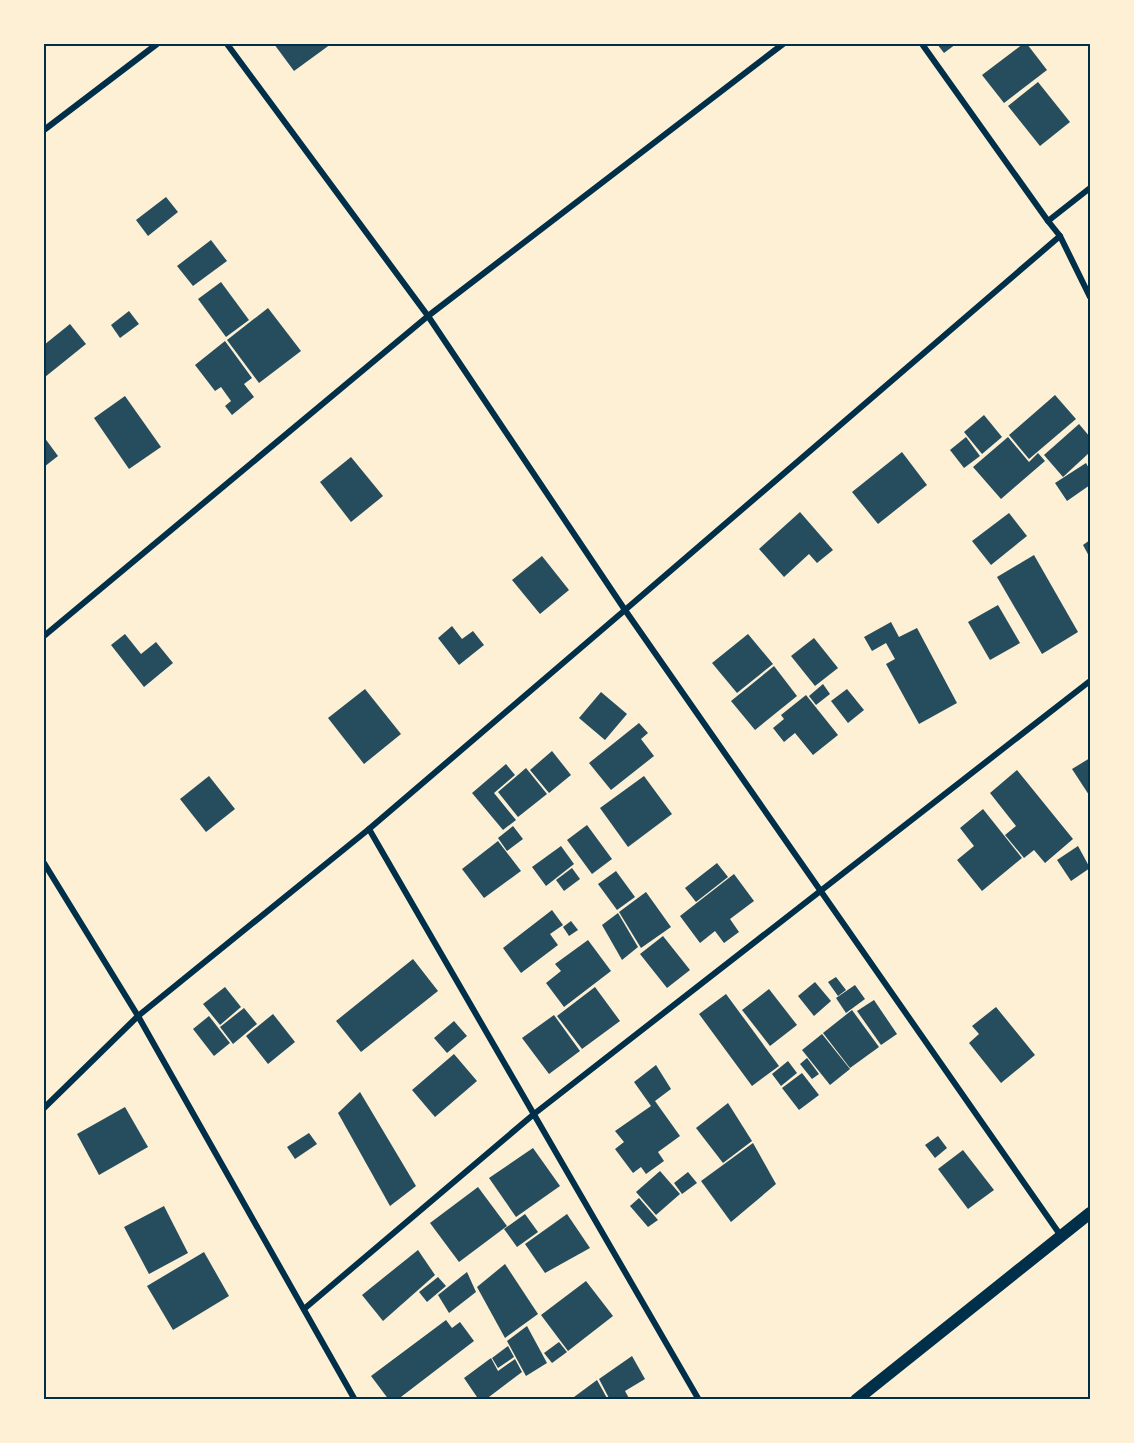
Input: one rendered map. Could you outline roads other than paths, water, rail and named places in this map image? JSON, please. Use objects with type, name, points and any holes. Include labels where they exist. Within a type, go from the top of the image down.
[{"type":"main road","points":[[855,1400],[1090,1213]]},
{"type":"street","points":[[44,130],[157,44]]},
{"type":"street","points":[[227,44],[428,316],[625,610],[1061,1236]]},
{"type":"street","points":[[44,636],[428,316],[783,44]]},
{"type":"street","points":[[922,44],[1060,236],[1090,297]]},
{"type":"street","points":[[1048,221],[1090,188]]},
{"type":"street","points":[[44,1108],[138,1016],[369,829],[1060,236]]},
{"type":"street","points":[[304,1309],[534,1114],[1090,681]]},
{"type":"street","points":[[369,829],[699,1400]]},
{"type":"street","points":[[44,863],[138,1016],[355,1400]]}]
